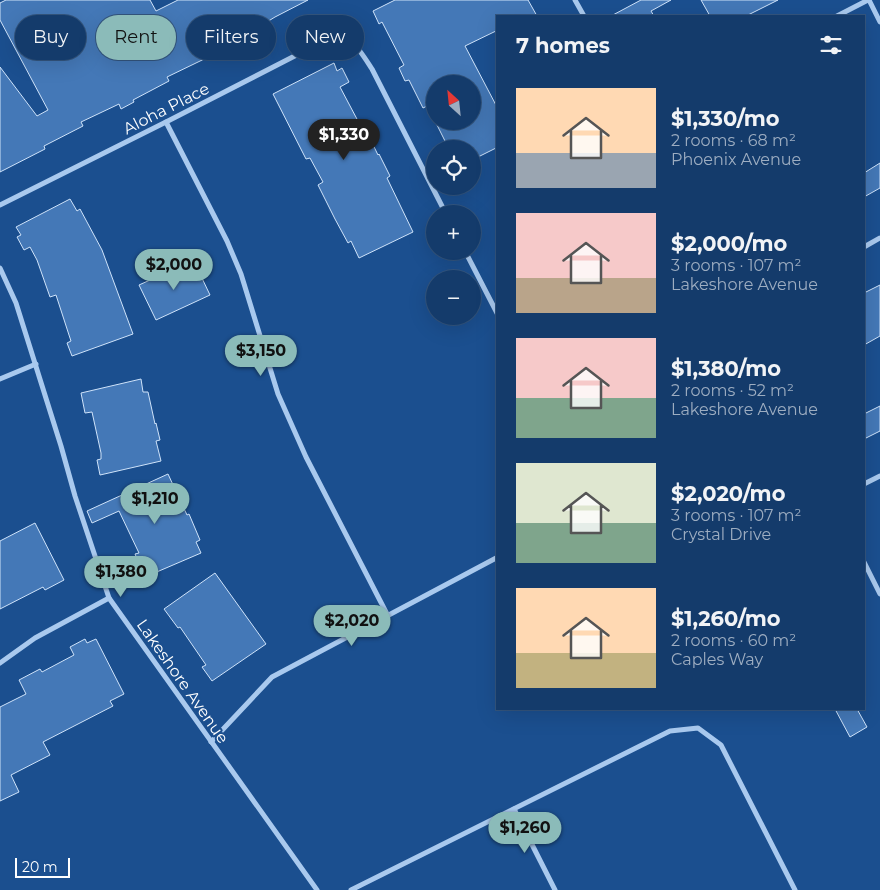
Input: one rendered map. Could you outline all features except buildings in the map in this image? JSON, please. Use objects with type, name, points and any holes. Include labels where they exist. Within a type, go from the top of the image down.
[{"type":"street","points":[[575,0],[583,15]]},
{"type":"street","points":[[839,15],[869,0],[880,22]]},
{"type":"street","name":"Aloha Place","points":[[0,205],[318,44],[345,39],[357,47],[372,69],[441,205]]},
{"type":"street","points":[[166,122],[227,242],[240,274],[278,394],[306,457],[388,616]]},
{"type":"street","points":[[865,246],[880,238]]},
{"type":"street","points":[[470,260],[496,310]]},
{"type":"street","name":"Lakeshore Avenue","points":[[0,268],[16,303],[75,496],[109,598],[317,890]]},
{"type":"street","points":[[0,379],[36,364]]},
{"type":"street","points":[[865,484],[880,476]]},
{"type":"street","points":[[210,742],[272,678],[496,558]]},
{"type":"street","points":[[865,564],[880,594]]},
{"type":"street","points":[[0,662],[35,638],[109,598]]},
{"type":"street","points":[[351,890],[670,731],[698,728],[721,745],[795,890]]},
{"type":"street","points":[[514,809],[555,890]]}]
